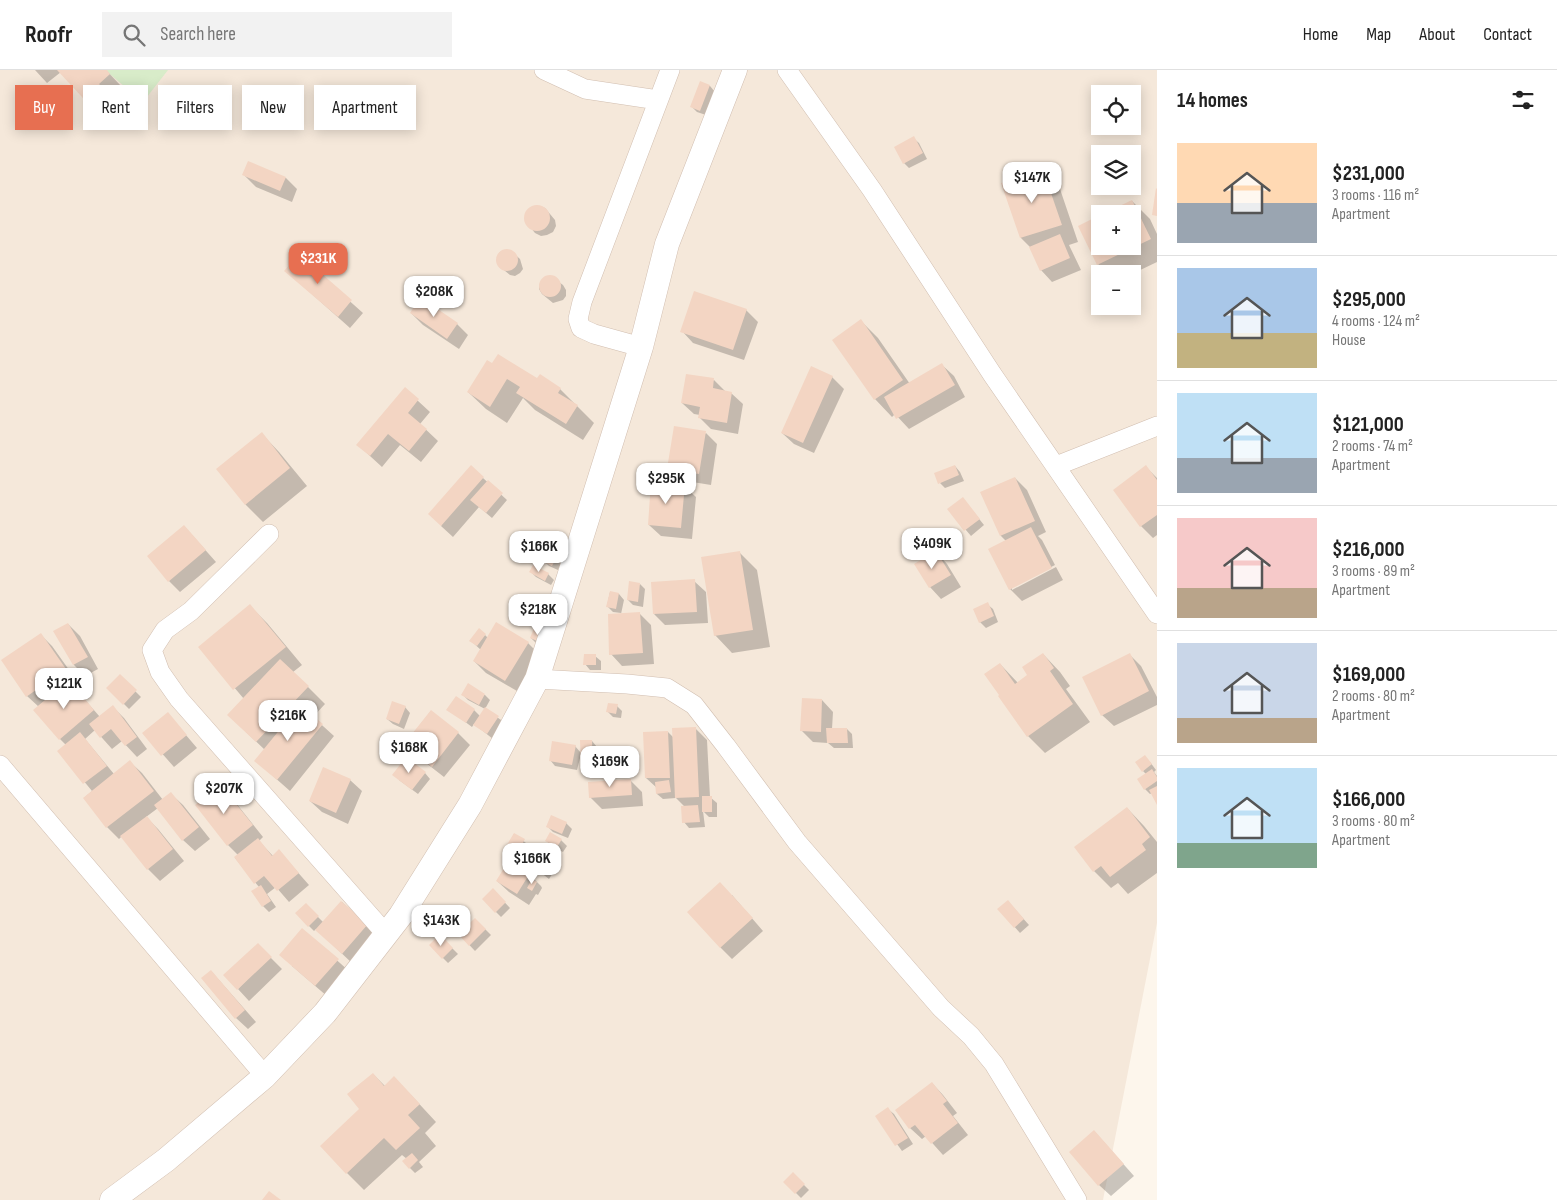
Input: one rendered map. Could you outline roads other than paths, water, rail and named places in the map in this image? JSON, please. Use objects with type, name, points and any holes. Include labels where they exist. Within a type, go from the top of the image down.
[{"type":"street","points":[[544,70],[585,89],[658,100]]},
{"type":"street","points":[[641,347],[594,334],[581,328],[578,319],[582,302],[670,70]]},
{"type":"street","points":[[112,1200],[166,1160],[265,1076],[325,1013],[401,915],[470,805],[537,679],[641,347],[667,244],[735,70]]},
{"type":"street","points":[[787,70],[872,190],[992,374],[1157,614]]},
{"type":"street","points":[[1056,466],[1157,426]]},
{"type":"street","points":[[269,534],[191,611],[165,630],[152,650],[160,672],[179,699],[386,934]]},
{"type":"street","points":[[537,679],[667,688],[694,705],[797,842],[941,1008],[971,1036],[994,1064],[1077,1200]]},
{"type":"street","points":[[0,765],[265,1076]]}]
